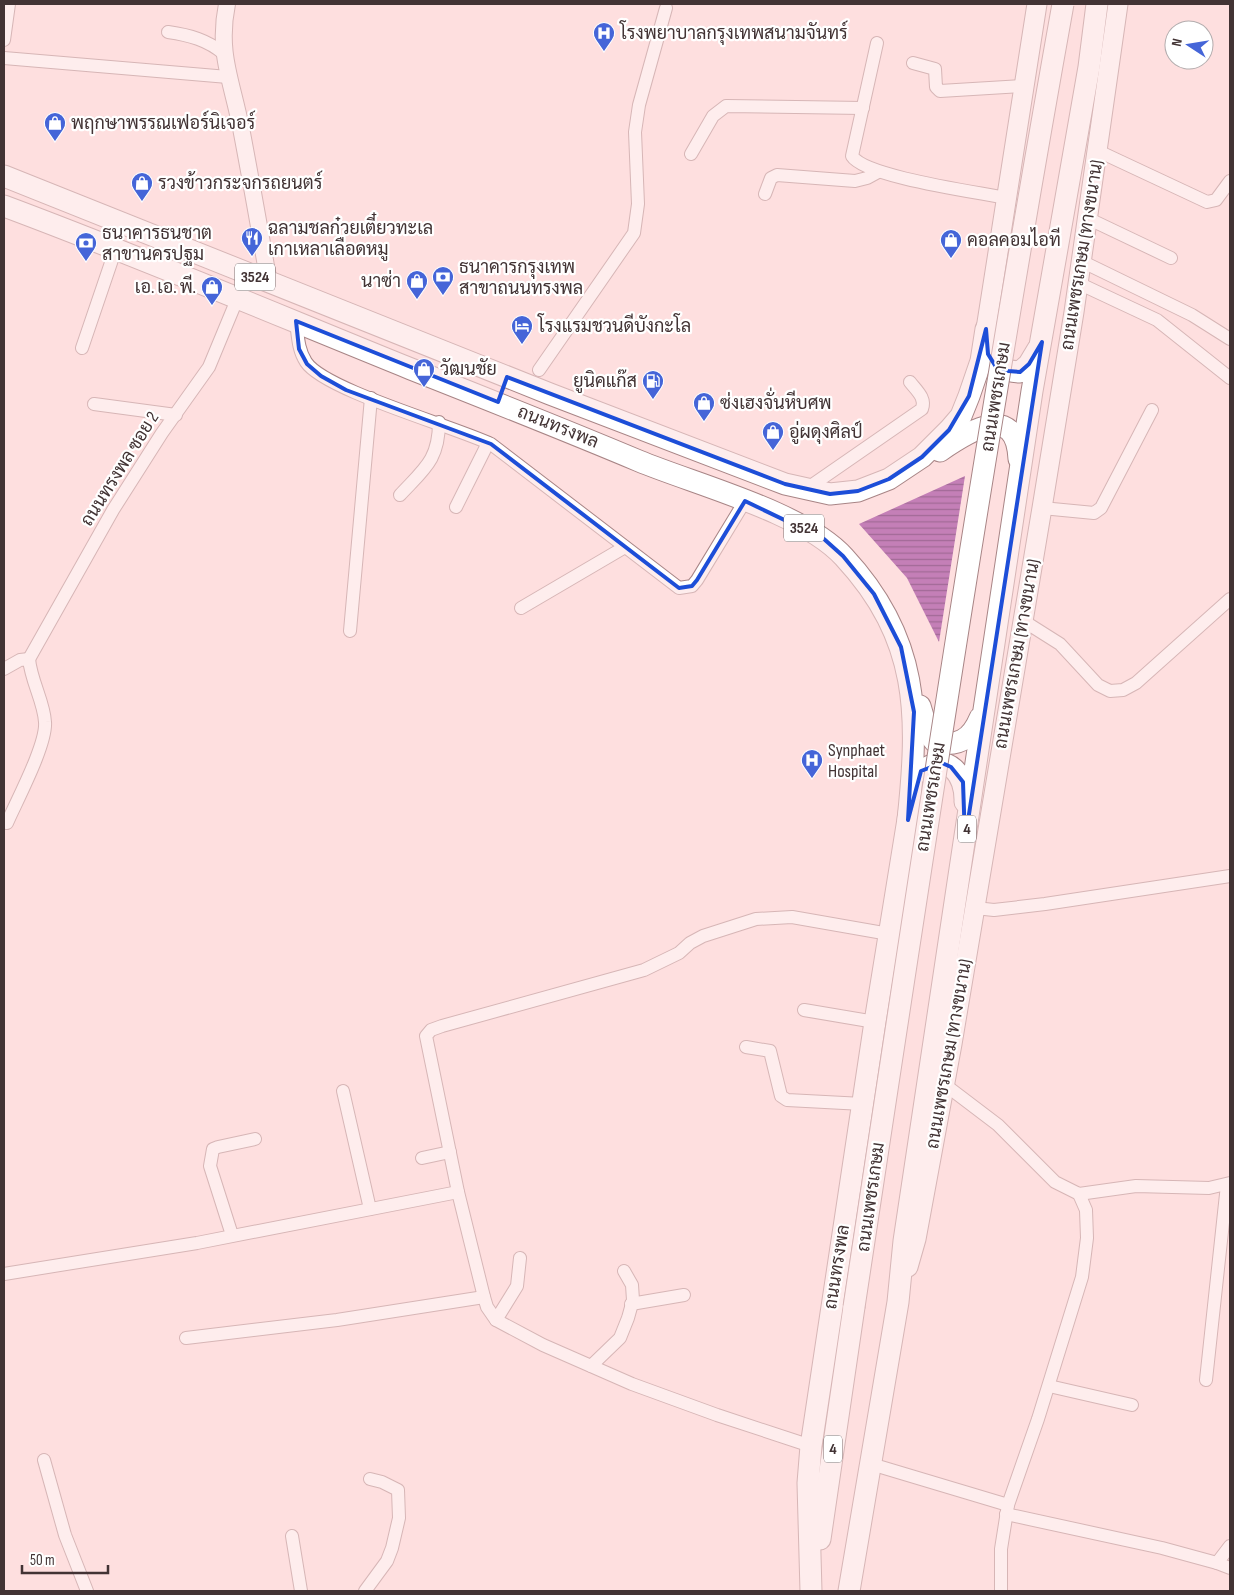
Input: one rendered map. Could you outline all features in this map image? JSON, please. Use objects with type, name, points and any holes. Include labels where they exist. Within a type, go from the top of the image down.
[{"type":"highway","name":"ถนนเพชรเกษม","points":[[812,1591],[949,682],[1028,196],[1062,4]]},
{"type":"highway","name":"ถนนเพชรเกษม","points":[[850,1591],[898,1302],[904,1241],[985,699],[1042,342],[1089,67],[1097,4]]},
{"type":"highway","name":"ถนนทรงพล","points":[[4,176],[507,377],[805,490],[830,494],[858,491],[894,476],[922,457],[961,416],[981,362],[986,329]]},
{"type":"highway","name":"ถนนทรงพล","points":[[4,206],[116,248],[774,512],[811,531],[843,556],[874,594],[895,632],[910,679],[914,712],[914,757],[907,823],[811,1446],[808,1483],[812,1591]]},
{"type":"highway","points":[[986,329],[988,354],[996,367],[1008,371],[1020,372],[1029,364],[1042,342]]},
{"type":"highway","points":[[498,402],[507,377]]},
{"type":"highway","points":[[894,476],[924,462],[975,430],[994,424],[1007,427],[1018,442],[1016,500]]},
{"type":"highway","points":[[910,679],[916,690],[928,733],[935,742],[954,744],[971,735],[980,719],[985,699]]},
{"type":"highway","points":[[907,823],[922,771],[930,765],[942,763],[951,767],[964,782],[965,840]]},
{"type":"main road","points":[[986,329],[1037,4]]},
{"type":"main road","name":"ถนนเพชรเกษม (ทางขนาน)","points":[[898,1302],[916,1239],[975,908],[1078,283],[1118,4]]},
{"type":"street","points":[[4,40],[9,4]]},
{"type":"street","points":[[227,4],[222,29],[224,54],[240,127],[269,283]]},
{"type":"street","points":[[539,370],[634,234],[638,204],[635,132],[639,105],[666,8]]},
{"type":"street","points":[[168,32],[190,36],[206,42],[224,54]]},
{"type":"street","points":[[877,43],[852,156],[860,164],[878,172],[1006,198]]},
{"type":"street","points":[[4,58],[228,77]]},
{"type":"street","points":[[913,63],[935,69],[936,87],[940,90],[1024,86]]},
{"type":"street","points":[[691,154],[713,116],[726,106],[863,108]]},
{"type":"street","points":[[1098,151],[1207,202],[1216,200],[1230,181]]},
{"type":"street","points":[[765,194],[771,178],[777,175],[855,181],[867,178],[878,172]]},
{"type":"street","points":[[1087,218],[1171,258]]},
{"type":"street","points":[[82,348],[116,248]]},
{"type":"street","points":[[1081,261],[1192,315],[1230,339]]},
{"type":"street","points":[[1078,283],[1157,320],[1230,378]]},
{"type":"street","name":"ถนนทรงพล ซอย 2","points":[[29,658],[113,510],[209,367],[238,298]]},
{"type":"street","points":[[296,321],[300,349],[307,364],[321,376],[346,390],[439,422],[488,443],[519,464],[679,588],[692,586],[745,501]]},
{"type":"street","points":[[805,490],[922,409],[924,404],[922,397],[910,382]]},
{"type":"street","points":[[350,631],[371,398]]},
{"type":"street","points":[[94,404],[176,414]]},
{"type":"street","points":[[1042,508],[1094,513],[1101,508],[1152,410]]},
{"type":"street","points":[[400,495],[427,466],[435,454],[439,439],[439,422]]},
{"type":"street","points":[[456,507],[488,443]]},
{"type":"street","points":[[521,608],[625,546]]},
{"type":"street","points":[[1022,620],[1060,644],[1098,685],[1110,691],[1123,690],[1136,683],[1230,599]]},
{"type":"street","points":[[4,670],[20,660],[29,658],[31,673],[46,723],[40,747],[7,823]]},
{"type":"street","points":[[975,908],[994,910],[1045,904],[1230,876]]},
{"type":"street","points":[[811,1446],[717,1415],[591,1366],[544,1345],[496,1320],[486,1307],[458,1192],[426,1036],[431,1030],[644,970],[670,958],[703,936],[756,919],[792,917],[889,934]]},
{"type":"street","points":[[804,1010],[875,1022]]},
{"type":"street","points":[[746,1047],[770,1051],[781,1096],[787,1100],[863,1104]]},
{"type":"street","points":[[944,1084],[998,1125],[1055,1182],[1079,1194],[1136,1186],[1209,1188],[1228,1184],[1206,1380]]},
{"type":"street","points":[[343,1091],[370,1209]]},
{"type":"street","points":[[232,1235],[210,1166],[210,1155],[213,1149],[218,1146],[255,1138]]},
{"type":"street","points":[[422,1158],[450,1152]]},
{"type":"street","points":[[4,1274],[197,1243],[458,1192]]},
{"type":"street","points":[[1001,1591],[1001,1549],[1007,1510],[1075,1303],[1085,1256],[1086,1210],[1079,1194]]},
{"type":"street","points":[[496,1320],[512,1297],[517,1286],[520,1258]]},
{"type":"street","points":[[591,1366],[620,1338],[631,1304],[632,1284],[624,1271]]},
{"type":"street","points":[[631,1304],[684,1295]]},
{"type":"street","points":[[186,1338],[337,1320],[484,1297]]},
{"type":"street","points":[[1049,1386],[1132,1405]]},
{"type":"street","points":[[44,1460],[65,1535],[87,1591]]},
{"type":"street","points":[[871,1464],[1007,1510],[1162,1548],[1230,1568]]},
{"type":"street","points":[[365,1591],[387,1561],[399,1518],[398,1490],[382,1482],[370,1479]]},
{"type":"street","points":[[292,1536],[301,1591]]},
{"type":"street","points":[[1217,1563],[1230,1546]]},
{"type":"highlighted area","points":[[296,321],[498,402],[507,377],[785,484],[830,494],[858,491],[889,479],[922,457],[949,430],[969,396],[986,329],[988,354],[996,367],[1008,371],[1020,372],[1029,364],[1042,342],[965,840],[963,782],[951,767],[942,763],[921,771],[908,820],[914,712],[901,647],[874,594],[843,556],[824,539],[745,501],[697,580],[692,586],[679,588],[491,444],[346,390],[321,376],[307,364],[299,349]]},
{"type":"shaded area","points":[[965,476],[939,642],[907,578],[859,524]]},
{"type":"place","name":"โรงพยาบาลกรุงเทพสนามจันทร์","points":[[604,52]]},
{"type":"place","name":"พฤกษาพรรณเฟอร์นิเจอร์","points":[[55,142]]},
{"type":"place","name":"รวงข้าวกระจกรถยนตร์","points":[[142,202]]},
{"type":"place","name":"ฉลามชลก๋วยเตี๋ยวทะเล เกาเหลาเลือดหมู","points":[[252,257]]},
{"type":"place","name":"คอลคอมไอที","points":[[951,259]]},
{"type":"place","name":"ธนาคารธนชาต สาขานครปฐม","points":[[86,262]]},
{"type":"place","name":"ธนาคารกรุงเทพ สาขาถนนทรงพล","points":[[443,296]]},
{"type":"place","name":"นาซ่า","points":[[417,300]]},
{"type":"place","name":"เอ. เอ. พี.","points":[[212,306]]},
{"type":"place","name":"โรงแรมชวนดีบังกะโล","points":[[522,345]]},
{"type":"place","name":"วัฒนชัย","points":[[424,388]]},
{"type":"place","name":"ยูนิคแก๊ส","points":[[653,400]]},
{"type":"place","name":"ซ่งเฮงจั่นหีบศพ","points":[[704,422]]},
{"type":"place","name":"อู่ผดุงศิลป์","points":[[773,451]]},
{"type":"place","name":"Synphaet Hospital","points":[[812,779]]}]
